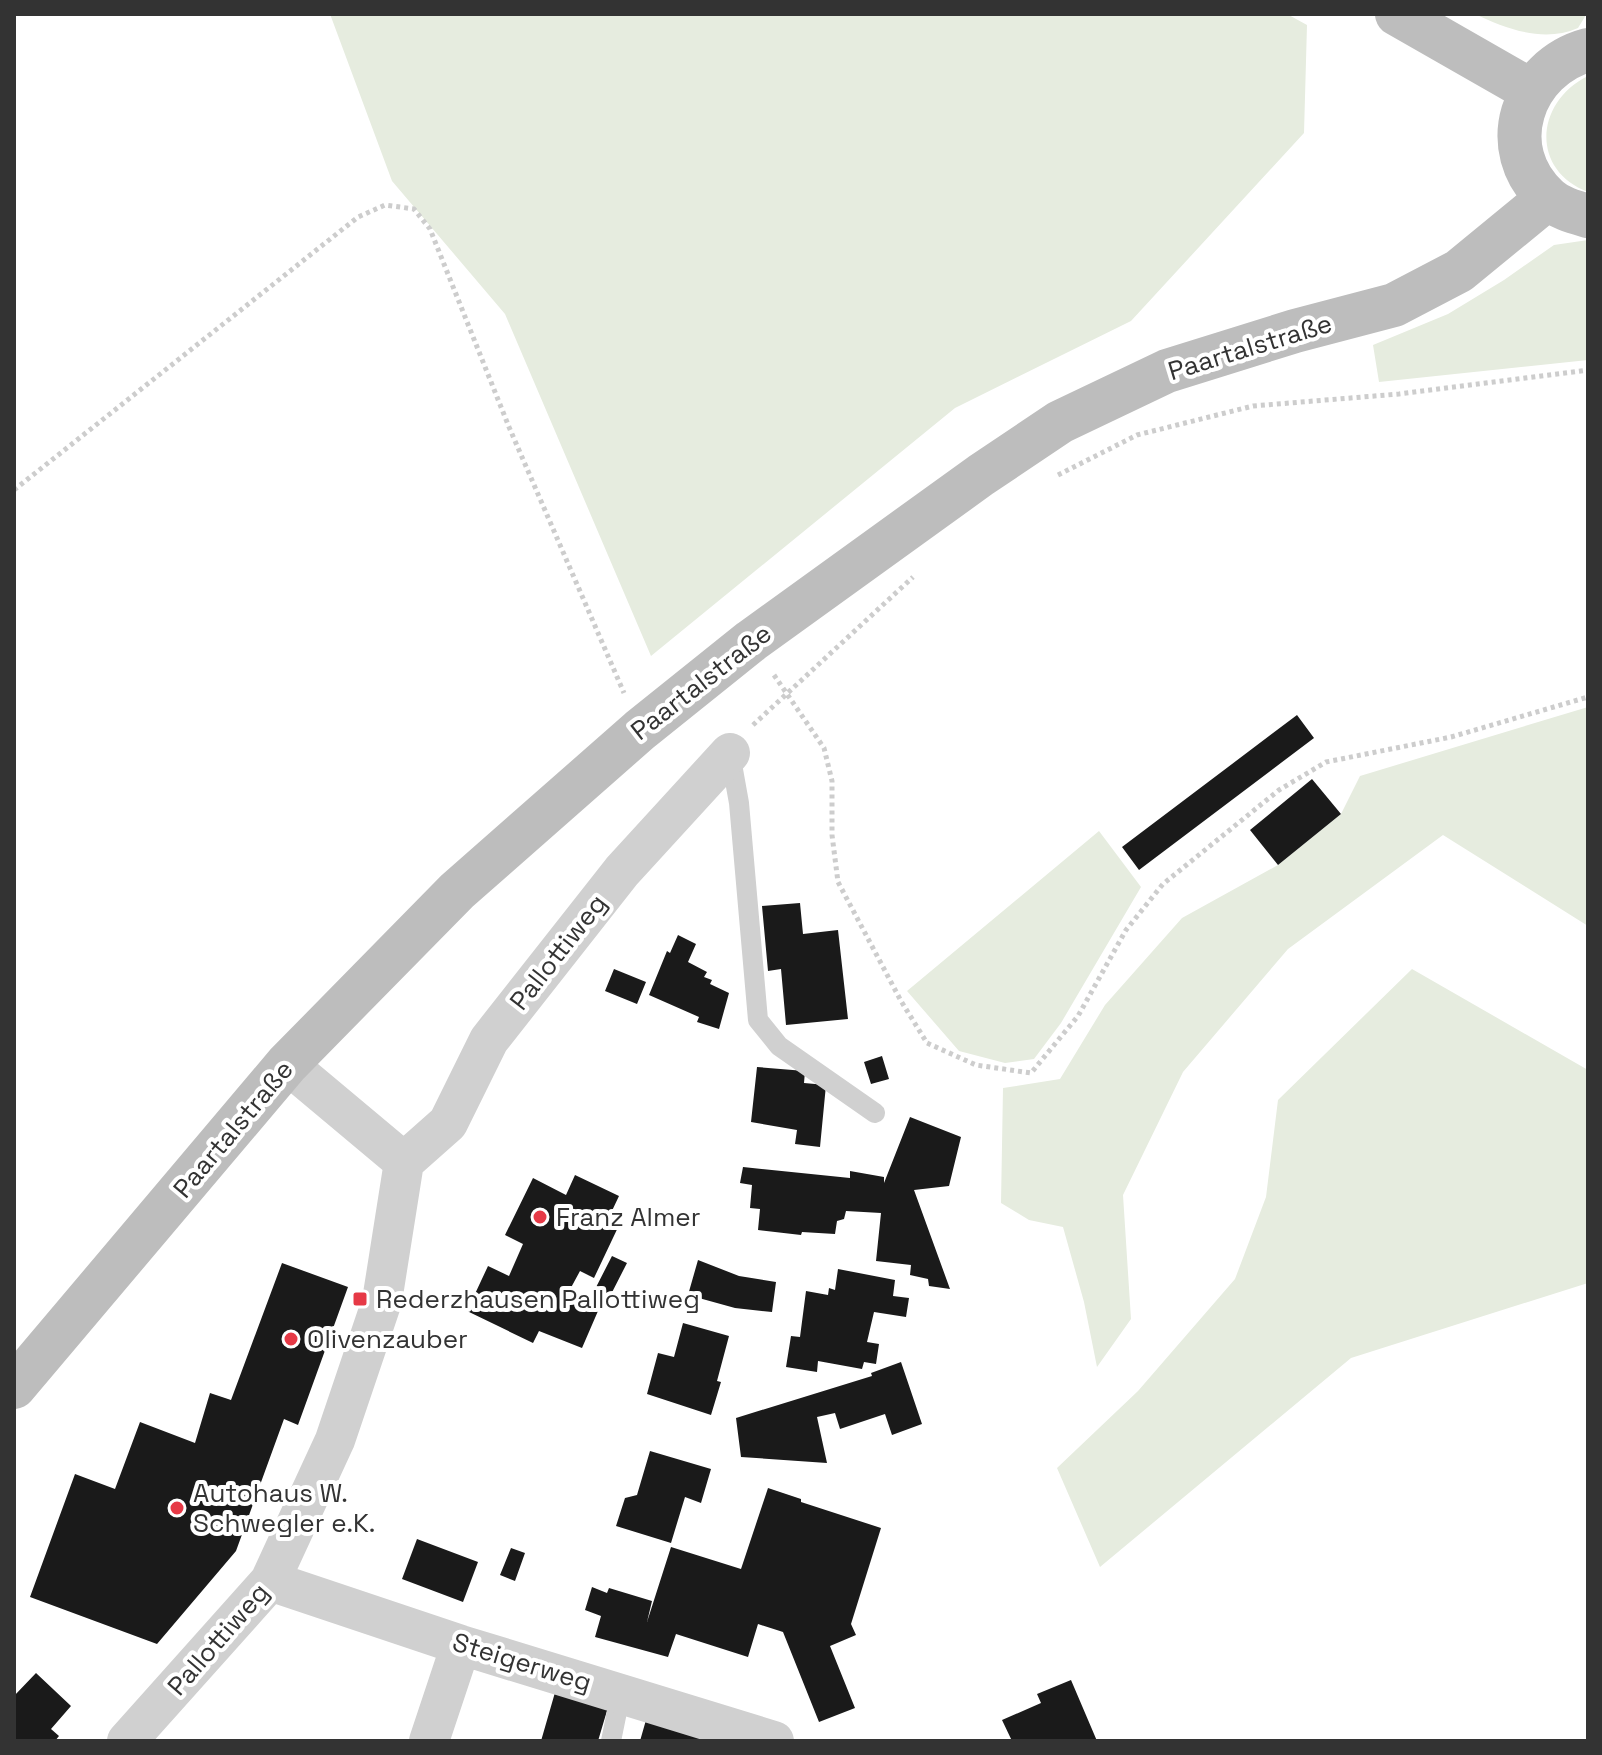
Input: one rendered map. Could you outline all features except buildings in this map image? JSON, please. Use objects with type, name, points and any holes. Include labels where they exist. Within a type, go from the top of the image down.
[{"type":"main road","points":[[1397,14],[1530,90]]},
{"type":"main road","points":[[1588,50],[1564,58],[1545,72],[1530,90],[1521,117],[1520,144],[1528,171],[1548,198],[1568,210],[1588,216]]},
{"type":"main road","name":"Paartalstraße","points":[[14,1387],[287,1064],[457,891],[640,730],[751,641],[981,475],[1060,422],[1167,371],[1295,331],[1394,305],[1459,271],[1548,198]]},
{"type":"street","name":"Pallottiweg","points":[[127,1741],[270,1581],[335,1440],[382,1301],[404,1162],[448,1123],[489,1040],[622,871],[730,753]]},
{"type":"street","points":[[287,1064],[404,1162]]},
{"type":"street","name":"Steigerweg","points":[[270,1581],[461,1645],[774,1741]]},
{"type":"street","points":[[429,1741],[461,1645]]},
{"type":"lane","points":[[730,753],[739,803],[758,1020],[779,1046],[875,1113]]},
{"type":"lane","points":[[611,1741],[621,1692]]},
{"type":"path","points":[[14,490],[358,217],[385,205],[414,209],[430,229],[509,427],[640,730]]},
{"type":"path","points":[[1046,481],[1137,435],[1253,406],[1399,394],[1588,370]]},
{"type":"path","points":[[730,753],[740,736],[918,573]]},
{"type":"path","points":[[751,641],[824,748],[832,781],[832,835],[838,882],[901,1001],[927,1043],[976,1065],[1031,1073],[1078,1016],[1126,930],[1163,884],[1279,790],[1326,762],[1451,737],[1588,697]]},
{"type":"shaded area","points":[[330,14],[1287,14],[1307,25],[1304,133],[1131,321],[955,408],[651,656],[505,314],[392,181]]},
{"type":"shaded area","points":[[1475,14],[1586,15],[1578,28],[1539,34],[1499,25]]},
{"type":"shaded area","points":[[1588,76],[1588,192],[1569,182],[1556,168],[1546,136],[1549,118],[1557,102]]},
{"type":"shaded area","points":[[1588,240],[1588,360],[1379,382],[1373,345],[1448,314],[1554,245]]},
{"type":"shaded area","points":[[1588,707],[1588,926],[1443,835],[1288,949],[1183,1072],[1123,1195],[1131,1319],[1097,1367],[1084,1302],[1063,1227],[1029,1220],[1001,1203],[1003,1088],[1060,1079],[1105,1005],[1182,918],[1278,865],[1341,814],[1360,776]]},
{"type":"shaded area","points":[[1099,831],[1141,887],[1061,1023],[1034,1059],[1005,1063],[959,1051],[907,991]]},
{"type":"shaded area","points":[[1412,969],[1588,1070],[1588,1283],[1351,1358],[1100,1567],[1057,1468],[1138,1391],[1235,1279],[1266,1197],[1278,1100]]},
{"type":"place","name":"Franz Almer","points":[[540,1217]]},
{"type":"place","name":"Rederzhausen Pallottiweg","points":[[360,1299]]},
{"type":"place","name":"Olivenzauber","points":[[291,1339]]},
{"type":"place","name":"Autohaus W. Schwegler e.K.","points":[[177,1508]]}]
